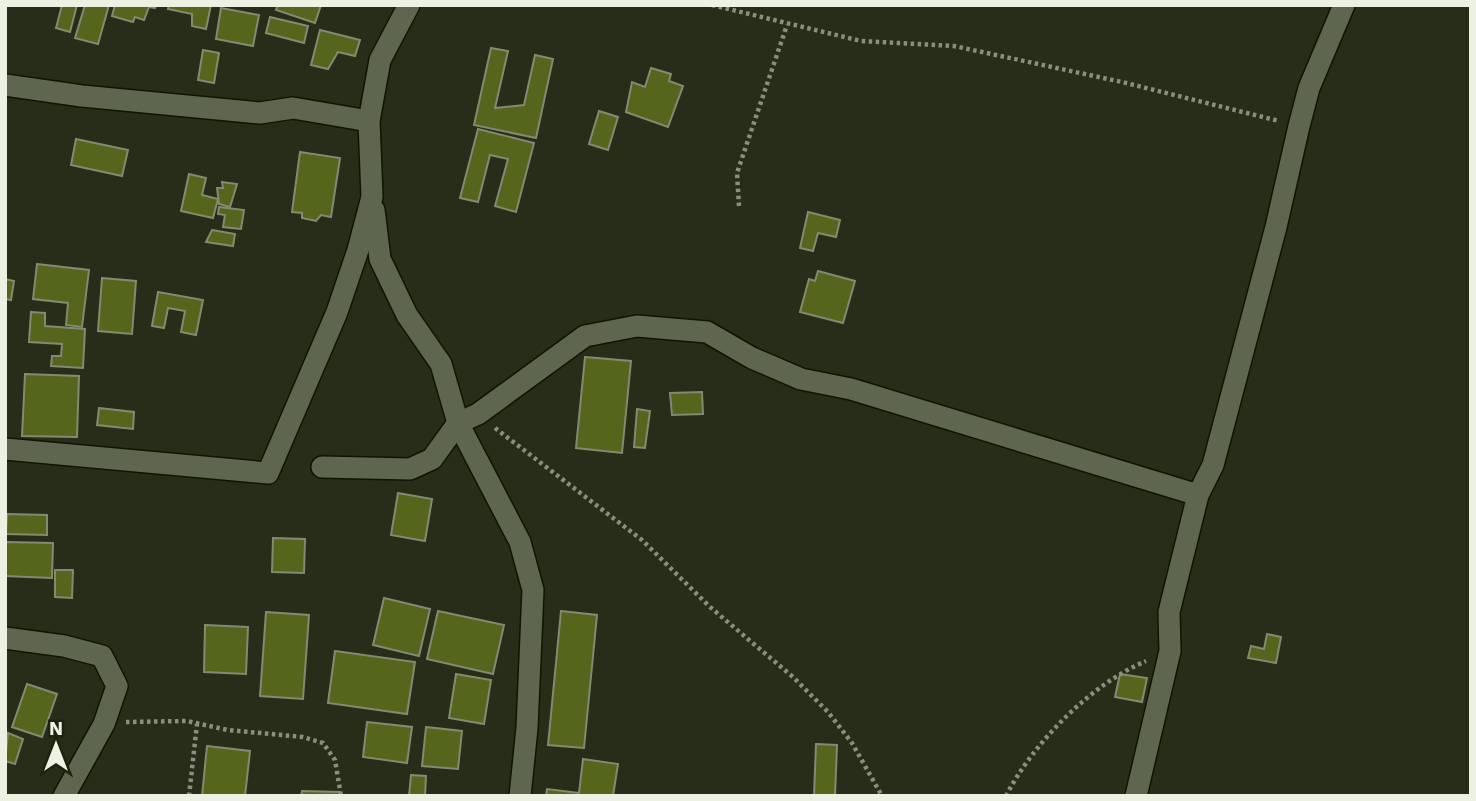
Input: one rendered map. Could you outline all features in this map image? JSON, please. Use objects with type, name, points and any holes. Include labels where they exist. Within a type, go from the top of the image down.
[{"type":"street","points":[[409,5],[380,60],[369,121],[372,197],[380,259],[407,315],[441,363],[468,419],[520,542],[533,590],[528,715],[520,796]]},
{"type":"street","points":[[1136,796],[1170,651],[1169,612],[1198,495],[1213,465],[1276,227],[1298,125],[1309,88],[1344,5]]},
{"type":"street","points":[[5,85],[82,96],[260,113],[293,108],[369,121]]},
{"type":"street","points":[[5,449],[268,473],[337,312],[372,197]]},
{"type":"street","points":[[322,467],[410,469],[432,459],[468,419],[585,336],[637,326],[707,332],[752,358],[801,379],[850,389],[1198,495]]},
{"type":"street","points":[[5,638],[64,646],[103,656],[117,686],[104,724],[64,796]]},
{"type":"path","points":[[712,5],[861,41],[954,46],[1122,82],[1298,125]]},
{"type":"path","points":[[739,206],[737,173],[787,25]]},
{"type":"path","points":[[468,419],[642,540],[710,607],[793,677],[828,712],[852,743],[882,796]]},
{"type":"path","points":[[1006,796],[1021,766],[1091,694],[1119,672],[1170,651]]},
{"type":"path","points":[[104,724],[157,719],[228,730],[303,737],[323,743],[335,760],[341,796]]},
{"type":"path","points":[[188,796],[197,724]]},
{"type":"building","points":[[62,5],[77,5],[70,32],[56,28]]},
{"type":"building","points":[[85,5],[109,5],[98,44],[75,38]]},
{"type":"building","points":[[115,5],[156,5],[155,8],[149,7],[144,20],[135,17],[133,22],[112,16]]},
{"type":"building","points":[[169,5],[211,5],[206,29],[192,26],[192,14],[168,9]]},
{"type":"building","points":[[278,5],[321,5],[315,23],[276,10]]},
{"type":"building","points":[[221,8],[259,15],[253,46],[216,39]]},
{"type":"building","points":[[270,17],[308,26],[304,43],[266,33]]},
{"type":"building","points":[[320,30],[360,40],[355,56],[338,52],[328,69],[311,65]]},
{"type":"building","points":[[491,48],[508,51],[495,108],[524,105],[535,55],[553,59],[536,138],[474,125]]},
{"type":"building","points":[[203,50],[219,53],[214,83],[198,80]]},
{"type":"building","points":[[651,68],[671,74],[669,81],[683,86],[668,127],[626,112],[632,82],[645,87]]},
{"type":"building","points":[[599,111],[618,117],[608,150],[589,144]]},
{"type":"building","points":[[478,129],[534,143],[516,212],[495,206],[508,159],[490,155],[478,202],[460,198]]},
{"type":"building","points":[[76,139],[128,150],[122,176],[71,165]]},
{"type":"building","points":[[300,152],[340,158],[331,217],[321,215],[316,221],[302,218],[302,213],[292,212]]},
{"type":"building","points":[[189,174],[206,178],[202,195],[218,199],[213,218],[181,211]]},
{"type":"building","points":[[222,182],[237,184],[230,207],[219,204],[217,188],[223,188]]},
{"type":"building","points":[[219,207],[244,210],[241,229],[223,227],[225,215],[218,214]]},
{"type":"building","points":[[808,212],[840,220],[836,237],[818,233],[813,251],[800,248]]},
{"type":"building","points":[[212,230],[235,234],[233,246],[206,242]]},
{"type":"building","points":[[37,264],[89,270],[82,327],[66,325],[68,303],[33,299]]},
{"type":"building","points":[[818,271],[855,281],[843,323],[800,312],[809,279],[815,281]]},
{"type":"building","points":[[102,278],[136,281],[132,334],[98,331]]},
{"type":"building","points":[[5,279],[14,281],[11,300],[5,299]]},
{"type":"building","points":[[158,292],[203,300],[196,335],[181,332],[185,311],[168,308],[164,328],[152,326]]},
{"type":"building","points":[[31,312],[45,313],[45,326],[85,329],[83,368],[51,366],[52,356],[61,356],[62,344],[29,342]]},
{"type":"building","points":[[585,357],[631,361],[622,453],[576,448]]},
{"type":"building","points":[[25,374],[79,376],[77,437],[22,436]]},
{"type":"building","points":[[702,392],[703,414],[672,415],[670,393]]},
{"type":"building","points":[[99,408],[134,412],[133,429],[97,425]]},
{"type":"building","points":[[637,409],[650,411],[645,448],[634,447]]},
{"type":"building","points":[[398,493],[432,499],[425,541],[391,535]]},
{"type":"building","points":[[7,514],[47,515],[47,535],[6,534]]},
{"type":"building","points":[[273,538],[305,539],[304,573],[272,572]]},
{"type":"building","points":[[6,542],[53,543],[52,578],[5,576]]},
{"type":"building","points":[[55,570],[73,570],[72,598],[55,597]]},
{"type":"building","points":[[384,598],[430,609],[419,656],[373,645]]},
{"type":"building","points":[[438,611],[504,625],[493,674],[427,659]]},
{"type":"building","points":[[561,611],[597,615],[584,748],[548,745]]},
{"type":"building","points":[[266,612],[309,615],[303,699],[260,696]]},
{"type":"building","points":[[205,625],[248,627],[246,674],[204,672]]},
{"type":"building","points":[[1267,634],[1281,637],[1276,663],[1248,658],[1251,646],[1264,649]]},
{"type":"building","points":[[335,651],[415,662],[407,714],[328,703]]},
{"type":"building","points":[[456,674],[491,680],[484,724],[449,718]]},
{"type":"building","points":[[1120,674],[1147,678],[1142,702],[1115,697]]},
{"type":"building","points":[[27,684],[57,694],[42,737],[12,727]]},
{"type":"building","points":[[367,722],[412,727],[407,763],[363,757]]},
{"type":"building","points":[[426,727],[462,731],[458,769],[422,766]]},
{"type":"building","points":[[8,733],[23,739],[15,764],[5,761]]},
{"type":"building","points":[[816,744],[837,745],[835,796],[814,796]]},
{"type":"building","points":[[207,746],[250,751],[245,796],[202,796]]},
{"type":"building","points":[[583,759],[618,764],[613,796],[546,796],[547,789],[579,793]]},
{"type":"building","points":[[411,775],[426,776],[425,796],[409,796]]},
{"type":"building","points":[[302,791],[340,792],[340,796],[301,796]]}]
